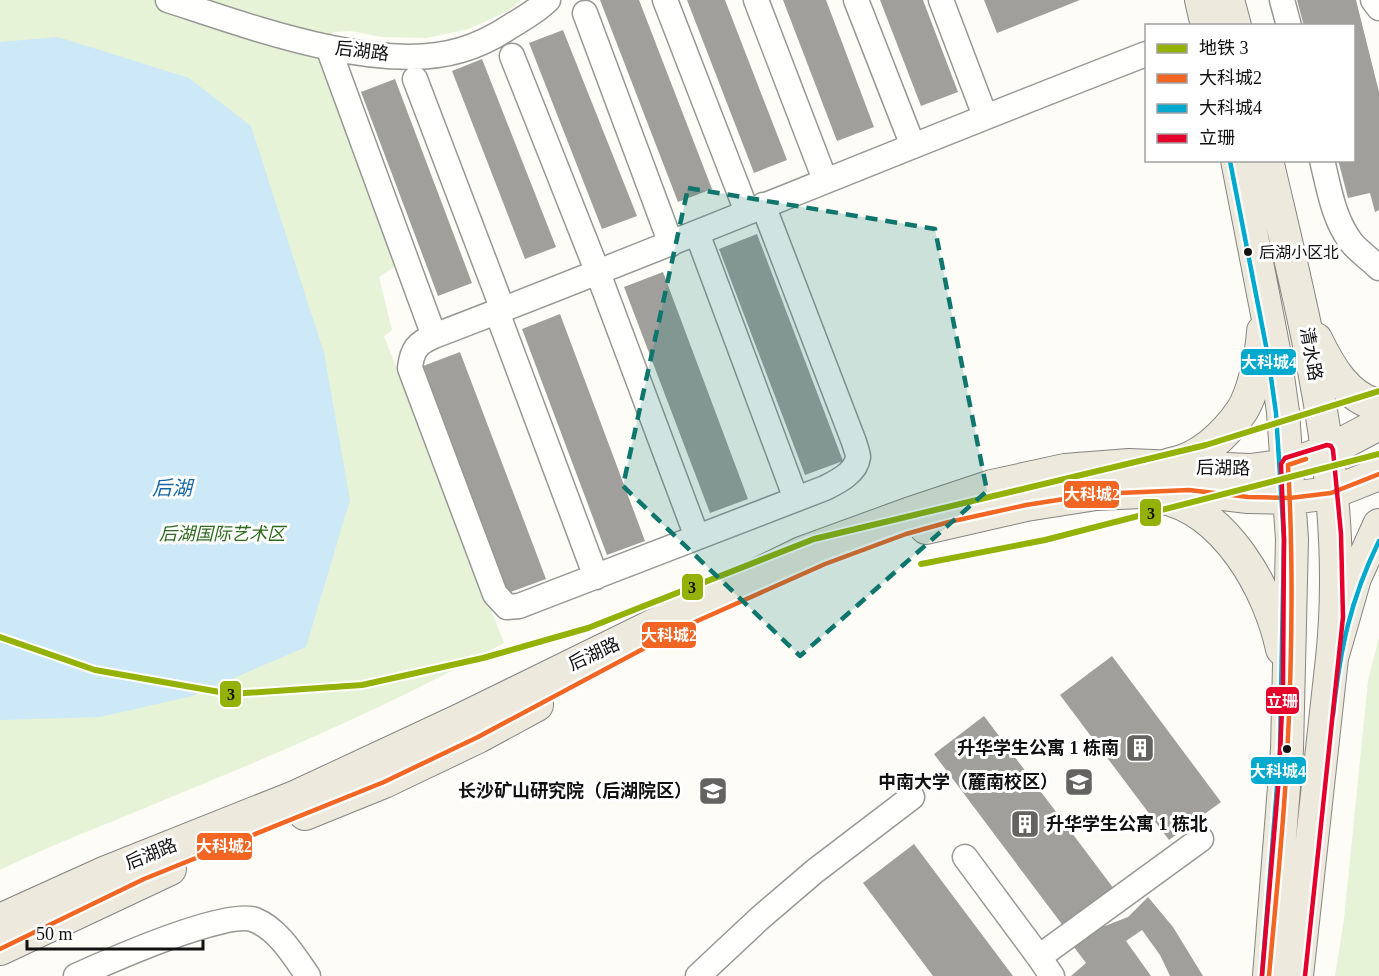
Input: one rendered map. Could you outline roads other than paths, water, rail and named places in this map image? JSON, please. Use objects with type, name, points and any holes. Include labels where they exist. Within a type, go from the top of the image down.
[{"type":"main road","points":[[1201,0],[1225,20]]},
{"type":"main road","points":[[1237,162],[1277,366],[1288,465],[1292,539],[1286,777],[1269,976]]},
{"type":"main road","name":"清水路","points":[[1267,162],[1309,338],[1326,452],[1337,570],[1332,658]]},
{"type":"main road","points":[[1151,466],[1178,463],[1198,453],[1220,437],[1242,411],[1256,372],[1262,343],[1263,288]]},
{"type":"main road","points":[[1302,308],[1329,366],[1342,384],[1368,403],[1379,405]]},
{"type":"main road","name":"后湖路","points":[[0,920],[106,872],[307,791],[460,720],[801,554],[992,486],[1065,470],[1129,465],[1250,470],[1288,465],[1326,452],[1379,424]]},
{"type":"main road","name":"后湖路","points":[[0,949],[144,879],[384,782],[478,737],[686,626],[825,564],[906,534],[1037,503],[1096,494],[1190,490],[1248,497],[1290,498],[1331,493],[1379,474]]},
{"type":"main road","points":[[1126,493],[1162,497],[1183,504],[1206,517],[1228,538],[1250,569],[1269,610],[1281,644],[1290,686]]},
{"type":"main road","points":[[1297,976],[1332,658],[1354,578],[1379,525]]},
{"type":"street","name":"后湖路","points":[[168,0],[328,47],[365,54],[400,56],[430,56],[461,50],[498,34],[540,8],[548,0]]},
{"type":"street","points":[[664,0],[755,208],[854,442],[858,457],[853,469],[839,482],[519,606],[507,607],[495,594],[410,368],[411,355],[416,345],[434,336],[671,244],[755,208],[985,116],[1145,54]]},
{"type":"street","points":[[756,0],[825,180]]},
{"type":"street","points":[[856,0],[913,146]]},
{"type":"street","points":[[941,0],[985,116]]},
{"type":"street","points":[[1282,0],[1288,24]]},
{"type":"street","points":[[585,14],[671,244]]},
{"type":"street","points":[[328,47],[434,336]]},
{"type":"street","points":[[512,56],[598,273],[697,537]]},
{"type":"street","points":[[415,79],[596,577]]},
{"type":"street","points":[[1322,162],[1334,209],[1342,229],[1352,244],[1379,268]]},
{"type":"street","points":[[697,233],[796,499]]},
{"type":"street","points":[[698,976],[815,871],[912,797]]},
{"type":"street","points":[[965,857],[1046,967],[1201,839]]},
{"type":"street","points":[[76,976],[133,950],[236,918],[253,919],[270,929],[308,976]]},
{"type":"water","name":"后湖","points":[[58,37],[189,78],[251,126],[324,353],[350,500],[306,647],[192,696],[100,717],[0,720],[0,42]]},
{"type":"metro line","name":"3","points":[[0,637],[95,670],[231,694],[362,685],[483,658],[588,628],[814,539],[1206,445],[1379,391]]},
{"type":"metro line","name":"3","points":[[921,564],[1045,540],[1379,454]]},
{"type":"place","name":"后湖小区北","points":[[1248,252]]},
{"type":"place","name":"升华学生公寓 1 栋南","points":[[1140,748]]},
{"type":"place","name":"中南大学（麓南校区）","points":[[1079,782]]},
{"type":"place","name":"长沙矿山研究院（后湖院区）","points":[[713,791]]},
{"type":"place","name":"升华学生公寓 1 栋北","points":[[1025,824]]},
{"type":"park label","name":"后湖国际艺术区","points":[[222,534]]}]
